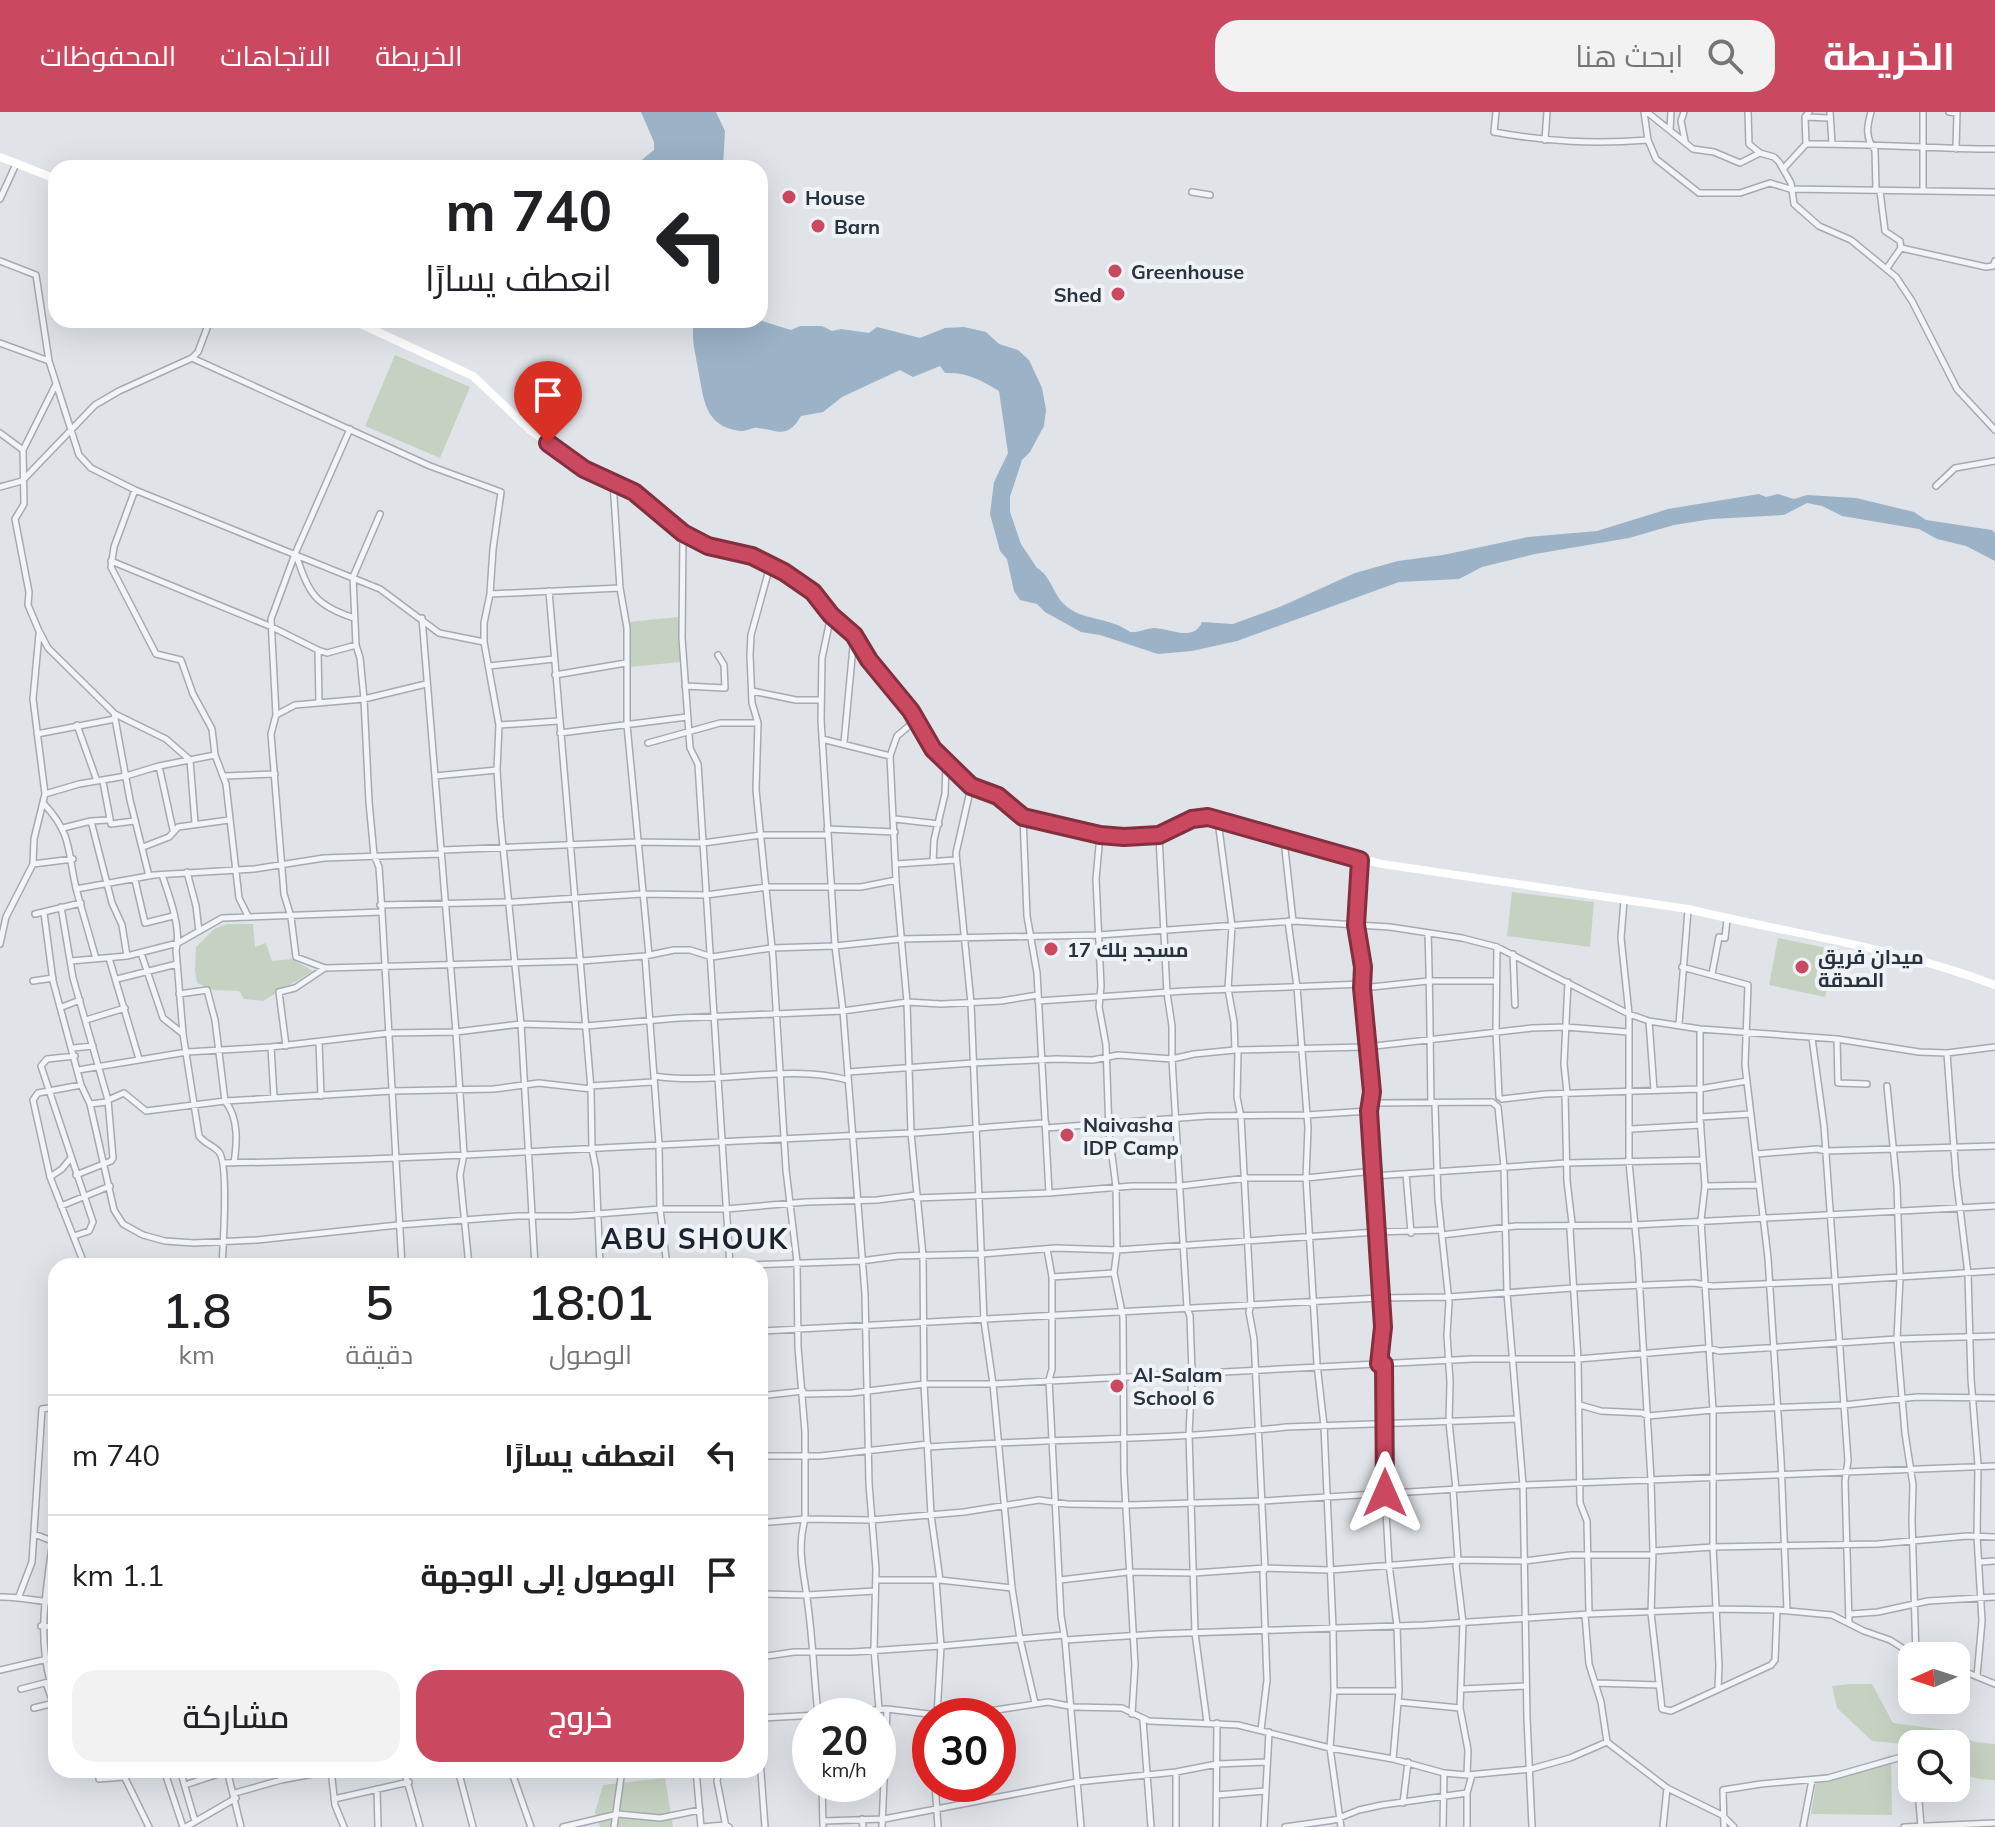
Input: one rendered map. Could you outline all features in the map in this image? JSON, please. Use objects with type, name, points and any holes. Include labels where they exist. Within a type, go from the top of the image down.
[{"type":"street","points":[[1496,112],[1494,132],[1593,144],[1648,140]]},
{"type":"street","points":[[1545,140],[1547,112]]},
{"type":"street","points":[[1646,112],[1693,149],[1714,152],[1740,163],[1760,153]]},
{"type":"street","points":[[1646,112],[1648,140],[1656,159],[1699,193],[1740,193],[1770,183],[1790,189],[1995,192]]},
{"type":"street","points":[[1670,130],[1671,112]]},
{"type":"street","points":[[1684,112],[1681,121],[1685,142]]},
{"type":"street","points":[[1748,112],[1749,144],[1760,153],[1774,157],[1791,183],[1794,204],[1819,226],[1851,240],[1896,277],[1912,301],[1957,389],[1995,430]]},
{"type":"street","points":[[1871,112],[1867,126],[1870,143],[1875,150],[1885,231],[1900,241],[1901,248],[1887,268]]},
{"type":"street","points":[[1923,112],[1923,191]]},
{"type":"street","points":[[1949,112],[1957,112],[1956,149]]},
{"type":"street","points":[[1783,169],[1806,144],[1807,115],[1829,115],[1832,144]]},
{"type":"street","points":[[1806,144],[1870,143],[1923,148],[1995,149]]},
{"type":"street","points":[[0,157],[48,176]]},
{"type":"street","points":[[0,199],[16,164]]},
{"type":"street","points":[[1192,192],[1210,195]]},
{"type":"street","points":[[1901,248],[1986,267],[1993,266],[1995,261]]},
{"type":"street","points":[[0,261],[36,275],[49,361],[70,429],[83,461],[91,468],[135,490],[380,589],[448,637],[484,642]]},
{"type":"street","points":[[0,487],[22,481],[95,405],[192,358],[198,352],[207,328]]},
{"type":"street","points":[[369,328],[473,376],[530,430],[584,469],[634,492],[683,533],[708,546],[752,556],[813,592],[831,615],[854,635],[869,660],[917,720],[933,749],[971,786],[998,796],[1023,817],[1100,835],[1124,837],[1159,835],[1192,819],[1208,817],[1360,860],[1688,909],[1884,949],[1995,985]]},
{"type":"street","points":[[0,343],[49,361]]},
{"type":"street","points":[[192,358],[430,466],[501,492],[484,642],[499,725],[497,770],[521,1024],[535,1258]]},
{"type":"street","points":[[56,385],[23,450],[24,504],[15,519],[29,592],[28,605],[48,648],[114,716],[166,739],[190,760],[195,823]]},
{"type":"street","points":[[350,429],[295,554],[271,619],[276,715],[271,734],[284,894],[291,917],[296,957],[325,968],[581,961],[690,950],[712,957],[771,948],[835,946],[901,939],[1098,935],[1290,921],[1428,933],[1497,947],[1629,1014],[1649,1021],[1700,1029],[1837,1039],[1886,1049],[1947,1053],[1995,1047]]},
{"type":"street","points":[[0,433],[23,450]]},
{"type":"street","points":[[1936,486],[1955,468],[1995,461]]},
{"type":"street","points":[[613,481],[620,588],[627,628],[627,725],[647,955],[660,1209],[666,1258]]},
{"type":"street","points":[[135,490],[111,561],[113,574],[153,650],[159,656],[181,660],[185,666],[193,694],[212,729],[215,755],[224,776],[239,898],[248,916]]},
{"type":"street","points":[[380,514],[353,577],[354,618],[364,699],[374,855],[379,867],[401,1258]]},
{"type":"street","points":[[683,533],[685,686],[690,748],[698,764],[730,1258]]},
{"type":"street","points":[[295,554],[306,586],[318,602],[354,618]]},
{"type":"street","points":[[111,561],[272,627],[318,650],[327,653],[356,645]]},
{"type":"street","points":[[770,566],[751,635],[752,691],[758,723],[756,790],[767,887],[789,1203],[797,1262],[805,1455],[805,1519],[800,1540],[800,1564],[807,1595],[816,1698]]},
{"type":"street","points":[[490,594],[620,588]]},
{"type":"street","points":[[549,591],[586,1026],[600,1258]]},
{"type":"street","points":[[831,615],[822,658],[822,739],[835,946],[848,1072],[866,1325],[868,1451],[876,1580],[874,1649],[878,1698]]},
{"type":"street","points":[[422,618],[456,1032],[464,1154],[460,1175],[468,1258]]},
{"type":"street","points":[[0,944],[6,917],[33,864],[34,839],[45,794],[33,699],[39,631]]},
{"type":"street","points":[[844,743],[854,635]]},
{"type":"street","points":[[318,650],[319,702]]},
{"type":"street","points":[[685,686],[725,688],[724,665],[718,655]]},
{"type":"street","points":[[489,666],[554,659]]},
{"type":"street","points":[[555,675],[626,663]]},
{"type":"street","points":[[276,715],[295,705],[364,699],[426,684]]},
{"type":"street","points":[[752,691],[779,694],[796,700],[821,700]]},
{"type":"street","points":[[37,734],[114,716]]},
{"type":"street","points":[[114,716],[134,821],[149,876]]},
{"type":"street","points":[[560,733],[687,717]]},
{"type":"street","points":[[917,720],[897,736],[890,756],[896,880],[907,1002],[911,1133],[923,1256],[924,1384],[941,1646],[938,1698]]},
{"type":"street","points":[[499,725],[558,721]]},
{"type":"street","points":[[648,743],[720,723],[758,723]]},
{"type":"street","points":[[77,725],[100,781],[108,820],[113,825],[134,821]]},
{"type":"street","points":[[822,739],[890,756]]},
{"type":"street","points":[[45,794],[215,755]]},
{"type":"street","points":[[933,862],[934,840],[945,794],[946,761]]},
{"type":"street","points":[[159,766],[174,831]]},
{"type":"street","points":[[435,776],[497,770]]},
{"type":"street","points":[[224,776],[275,774]]},
{"type":"street","points":[[971,786],[956,860],[971,1003],[984,1321],[1012,1588],[1035,1703]]},
{"type":"street","points":[[43,803],[63,828],[96,959]]},
{"type":"street","points":[[1023,817],[1027,916],[1038,998],[1049,1193]]},
{"type":"street","points":[[895,819],[939,824]]},
{"type":"street","points":[[1217,819],[1232,926],[1228,989],[1237,1051],[1237,1097],[1241,1117],[1249,1312],[1254,1339],[1262,1501],[1267,1680],[1261,1730]]},
{"type":"street","points":[[63,828],[108,820]]},
{"type":"street","points":[[143,847],[169,837],[178,827],[229,820]]},
{"type":"street","points":[[91,821],[122,925],[127,956]]},
{"type":"street","points":[[76,889],[149,876],[234,871],[324,858],[637,842],[703,843],[761,835],[895,832]]},
{"type":"street","points":[[1100,835],[1096,879],[1100,996],[1116,1187],[1117,1250],[1114,1273],[1123,1317],[1123,1439],[1134,1677],[1132,1714]]},
{"type":"street","points":[[1159,835],[1187,1308],[1190,1316],[1192,1373],[1189,1434],[1195,1633],[1207,1722]]},
{"type":"street","points":[[1284,840],[1308,1128],[1306,1178],[1324,1426],[1333,1628],[1334,1691],[1330,1748],[1341,1827]]},
{"type":"street","points":[[33,864],[73,859]]},
{"type":"street","points":[[896,864],[956,860]]},
{"type":"street","points":[[1360,860],[1356,925],[1363,967],[1366,1047],[1372,1092],[1369,1111],[1383,1327],[1385,1493],[1397,1626],[1399,1691],[1393,1759]]},
{"type":"street","points":[[187,872],[199,932]]},
{"type":"street","points":[[162,875],[178,943],[178,994],[199,1136],[218,1151],[223,1163],[223,1258]]},
{"type":"street","points":[[135,880],[145,923],[173,916]]},
{"type":"street","points":[[71,961],[127,956],[178,943],[222,918],[291,917],[446,903],[576,900],[642,894],[706,895],[767,887],[861,887],[896,880]]},
{"type":"street","points":[[1624,899],[1621,938],[1629,1014],[1629,1162],[1648,1416],[1653,1553],[1651,1613],[1662,1709],[1667,1712],[1775,1661],[1777,1610]]},
{"type":"street","points":[[35,914],[81,903]]},
{"type":"street","points":[[61,907],[80,1000],[100,1067],[113,1158],[76,1175]]},
{"type":"street","points":[[1679,1024],[1688,909]]},
{"type":"street","points":[[44,913],[53,978],[81,1085],[90,1104],[112,1202],[120,1221],[143,1235],[165,1241],[224,1242],[398,1225],[660,1209],[726,1209],[916,1196],[1049,1193],[1116,1187],[1180,1186],[1243,1179],[1406,1174],[1566,1163],[1703,1160]]},
{"type":"street","points":[[1712,974],[1719,937],[1725,938],[1727,919]]},
{"type":"street","points":[[1428,933],[1436,1172],[1448,1297],[1449,1422],[1456,1565],[1463,1623],[1460,1708],[1470,1775],[1467,1827]]},
{"type":"street","points":[[1370,1103],[1502,1104],[1496,1031],[1497,947]]},
{"type":"street","points":[[141,953],[163,1018],[183,1034]]},
{"type":"street","points":[[1513,954],[1515,1005]]},
{"type":"street","points":[[109,958],[139,1059]]},
{"type":"street","points":[[117,979],[177,964]]},
{"type":"street","points":[[1682,967],[1748,985],[1745,1033],[1747,1081],[1774,1347],[1787,1610]]},
{"type":"street","points":[[286,1046],[279,992],[295,988],[325,968]]},
{"type":"street","points":[[33,981],[53,978]]},
{"type":"street","points":[[78,1070],[187,1052],[286,1046],[389,1033],[456,1032],[521,1024],[586,1026],[713,1016],[843,1011],[907,1002],[971,1003],[1228,989],[1496,981]]},
{"type":"street","points":[[1568,982],[1564,1064],[1566,1163],[1572,1223],[1580,1405],[1580,1503],[1587,1521],[1589,1555],[1589,1664],[1601,1702],[1607,1742],[1667,1788],[1722,1815],[1734,1827]]},
{"type":"street","points":[[178,994],[207,990],[215,1020],[225,1101],[235,1126],[234,1163]]},
{"type":"street","points":[[62,1007],[80,1000]]},
{"type":"street","points":[[86,1020],[125,1008]]},
{"type":"street","points":[[1649,1021],[1654,1090]]},
{"type":"street","points":[[848,1072],[973,1063],[1105,1059],[1118,1055],[1172,1059],[1237,1051],[1366,1047],[1496,1031],[1566,1027],[1628,1032]]},
{"type":"street","points":[[1700,1029],[1699,1089],[1705,1186],[1701,1220],[1713,1410],[1713,1547],[1718,1689]]},
{"type":"street","points":[[1812,1038],[1826,1151],[1844,1405],[1849,1623]]},
{"type":"street","points":[[1837,1039],[1838,1083],[1867,1084]]},
{"type":"street","points":[[319,1042],[321,1096]]},
{"type":"street","points":[[73,1048],[93,1046]]},
{"type":"street","points":[[271,1047],[274,1098]]},
{"type":"street","points":[[1947,1053],[1968,1274],[1972,1400],[1978,1465],[1977,1536],[1982,1621],[1977,1676]]},
{"type":"street","points":[[74,1236],[93,1227],[51,1091],[41,1069],[43,1062],[49,1058],[75,1056]]},
{"type":"street","points":[[90,1104],[124,1093],[146,1111],[225,1101],[392,1091],[460,1091],[548,1084],[590,1088],[653,1079],[718,1079],[809,1072],[848,1080]]},
{"type":"street","points":[[1500,1098],[1699,1089],[1747,1081]]},
{"type":"street","points":[[81,1085],[38,1093],[33,1100],[50,1177],[82,1258]]},
{"type":"street","points":[[1887,1086],[1900,1278],[1897,1339],[1905,1433],[1912,1469],[1915,1642]]},
{"type":"street","points":[[1495,1104],[1504,1167],[1507,1293],[1523,1485],[1532,1827]]},
{"type":"street","points":[[223,1163],[527,1153],[784,1140],[816,1135],[1369,1111]]},
{"type":"street","points":[[1700,1117],[1751,1114]]},
{"type":"street","points":[[1631,1129],[1701,1125]]},
{"type":"street","points":[[1756,1154],[1817,1149],[1995,1146]]},
{"type":"street","points":[[50,1177],[62,1169],[70,1158]]},
{"type":"street","points":[[1406,1174],[1411,1233]]},
{"type":"street","points":[[1705,1186],[1759,1185]]},
{"type":"street","points":[[61,1206],[110,1186]]},
{"type":"street","points":[[768,1263],[861,1261],[1047,1249],[1117,1250],[1376,1232],[1442,1233],[1572,1223],[1634,1225],[1995,1206]]},
{"type":"street","points":[[1047,1249],[1052,1277],[1052,1369],[1049,1380],[1060,1580],[1081,1827]]},
{"type":"street","points":[[768,1331],[1573,1288],[1836,1281],[1995,1271]]},
{"type":"street","points":[[1052,1277],[1114,1273]]},
{"type":"street","points":[[768,1395],[867,1392],[924,1384],[993,1384],[1447,1361],[1578,1359],[1709,1348],[1719,1351],[1995,1336]]},
{"type":"street","points":[[1580,1405],[1601,1411],[1648,1416],[1936,1397],[1995,1398]]},
{"type":"street","points":[[19,1596],[31,1567],[42,1409],[48,1408]]},
{"type":"street","points":[[768,1456],[928,1445],[1123,1439],[1324,1426],[1517,1419]]},
{"type":"street","points":[[768,1522],[805,1519],[871,1520],[1039,1500],[1128,1505],[1262,1501],[1523,1485],[1995,1466]]},
{"type":"street","points":[[34,1534],[48,1539]]},
{"type":"street","points":[[1060,1580],[1128,1572],[1194,1573],[1265,1568],[1330,1570],[1458,1560],[1525,1561],[1713,1547],[1878,1544],[1995,1537]]},
{"type":"street","points":[[1980,1562],[1995,1561]]},
{"type":"street","points":[[876,1580],[938,1580],[1012,1588]]},
{"type":"street","points":[[48,1584],[41,1626],[48,1672]]},
{"type":"street","points":[[768,1594],[875,1591]]},
{"type":"street","points":[[0,1597],[19,1596],[45,1602]]},
{"type":"street","points":[[1851,1614],[1995,1597]]},
{"type":"street","points":[[768,1656],[1020,1639],[1397,1626],[1717,1609],[1823,1612],[1898,1645]]},
{"type":"street","points":[[41,1626],[48,1626]]},
{"type":"street","points":[[0,1670],[48,1659]]},
{"type":"street","points":[[1970,1673],[1995,1684]]},
{"type":"street","points":[[21,1689],[48,1682]]},
{"type":"street","points":[[1596,1683],[1659,1685]]},
{"type":"street","points":[[1462,1689],[1526,1686]]},
{"type":"street","points":[[1334,1691],[1399,1691]]},
{"type":"street","points":[[1016,1707],[1057,1702],[1070,1707],[1122,1708],[1143,1720],[1207,1722],[1261,1730],[1330,1748],[1408,1762],[1444,1773],[1470,1775],[1531,1769],[1570,1758],[1607,1742]]},
{"type":"street","points":[[1398,1702],[1460,1708]]},
{"type":"street","points":[[34,1708],[48,1704]]},
{"type":"street","points":[[768,1718],[792,1716]]},
{"type":"street","points":[[1143,1720],[1151,1827]]},
{"type":"street","points":[[1216,1827],[1217,1723]]},
{"type":"street","points":[[1264,1827],[1269,1732]]},
{"type":"street","points":[[1724,1827],[1723,1790],[1843,1775],[1898,1758]]},
{"type":"street","points":[[822,1802],[823,1824],[884,1819],[1077,1782],[1176,1772],[1217,1764],[1266,1762]]},
{"type":"street","points":[[1403,1803],[1408,1762]]},
{"type":"street","points":[[1176,1772],[1176,1827]]},
{"type":"street","points":[[1443,1827],[1444,1773]]},
{"type":"street","points":[[99,1779],[111,1778]]},
{"type":"street","points":[[124,1778],[149,1827]]},
{"type":"street","points":[[167,1778],[184,1827],[235,1795],[291,1778]]},
{"type":"street","points":[[183,1778],[195,1821]]},
{"type":"street","points":[[185,1785],[205,1778]]},
{"type":"street","points":[[230,1778],[241,1827]]},
{"type":"street","points":[[333,1778],[334,1799],[344,1827]]},
{"type":"street","points":[[407,1778],[420,1827]]},
{"type":"street","points":[[460,1778],[473,1827]]},
{"type":"street","points":[[514,1778],[531,1827]]},
{"type":"street","points":[[614,1827],[621,1778]]},
{"type":"street","points":[[697,1778],[702,1827],[727,1826],[718,1778]]},
{"type":"street","points":[[761,1778],[765,1827]]},
{"type":"street","points":[[1803,1827],[1812,1780]]},
{"type":"street","points":[[334,1799],[409,1782]]},
{"type":"street","points":[[1663,1827],[1667,1788]]},
{"type":"street","points":[[377,1789],[378,1827]]},
{"type":"street","points":[[1217,1795],[1265,1791]]},
{"type":"street","points":[[1285,1827],[1334,1820],[1369,1808],[1467,1793]]},
{"type":"street","points":[[882,1827],[884,1802]]},
{"type":"street","points":[[936,1802],[938,1827]]},
{"type":"street","points":[[1919,1802],[1921,1826]]},
{"type":"street","points":[[563,1827],[618,1814],[660,1818],[700,1810]]},
{"type":"street","points":[[862,1819],[863,1827]]},
{"type":"street","points":[[1904,1827],[1995,1823]]},
{"type":"green space","points":[[395,355],[470,387],[440,458],[365,426]]},
{"type":"green space","points":[[678,617],[680,662],[630,667],[628,622]]},
{"type":"green space","points":[[1512,892],[1594,902],[1590,947],[1507,936]]},
{"type":"green space","points":[[227,924],[253,924],[255,947],[266,943],[272,961],[292,959],[313,971],[263,1001],[244,999],[239,991],[214,990],[197,983],[196,947],[214,929]]},
{"type":"green space","name":"ميدان فريق الصدقة","points":[[1778,938],[1836,950],[1825,997],[1769,985]]},
{"type":"green space","points":[[1872,1684],[1893,1723],[1946,1730],[1898,1730],[1898,1744],[1872,1741],[1837,1708],[1832,1686]]},
{"type":"green space","points":[[1970,1740],[1995,1744],[1995,1780],[1970,1777]]},
{"type":"green space","points":[[1891,1755],[1892,1815],[1811,1814],[1816,1782]]},
{"type":"green space","points":[[665,1778],[673,1827],[600,1827],[595,1812],[603,1785]]},
{"type":"water","points":[[641,112],[716,112],[725,131],[723,160],[642,160],[654,150],[654,142]]},
{"type":"water","points":[[768,323],[791,330],[800,326],[822,326],[832,331],[841,329],[869,333],[877,327],[920,338],[945,328],[964,327],[986,332],[999,344],[1018,350],[1029,360],[1042,388],[1046,410],[1044,426],[1022,460],[1010,497],[1010,512],[1021,544],[1060,600],[1071,609],[1130,632],[1155,628],[1188,633],[1194,632],[1202,622],[1233,624],[1355,573],[1398,561],[1528,537],[1597,531],[1668,509],[1759,494],[1766,497],[1778,494],[1794,499],[1807,495],[1856,498],[1914,512],[1926,520],[1992,530],[1995,533],[1995,561],[1966,546],[1937,539],[1919,529],[1842,516],[1822,506],[1807,503],[1784,515],[1712,519],[1674,525],[1629,538],[1535,554],[1482,567],[1459,579],[1399,582],[1237,641],[1192,651],[1158,654],[1081,632],[1045,612],[1037,604],[1020,600],[1014,591],[1007,559],[1000,551],[990,514],[994,482],[1008,453],[999,391],[974,378],[945,373],[940,366],[913,377],[900,370],[842,397],[823,412],[801,416],[787,431],[756,428],[740,431],[719,423],[707,409],[693,328],[768,328]]},
{"type":"place","name":"House","points":[[789,197]]},
{"type":"place","name":"Barn","points":[[818,226]]},
{"type":"place","name":"Greenhouse","points":[[1115,271]]},
{"type":"place","name":"Shed","points":[[1118,294]]},
{"type":"place","name":"مسجد بلك 17","points":[[1051,949]]},
{"type":"place","name":"ميدان فريق الصدقة","points":[[1802,967]]},
{"type":"place","name":"Naivasha IDP Camp","points":[[1067,1135]]},
{"type":"place","name":"Al-Salam School 6","points":[[1117,1386]]},
{"type":"district","name":"ABU SHOUK","points":[[695,1238]]},
{"type":"route","points":[[548,443],[584,469],[634,492],[683,533],[708,546],[752,556],[784,572],[813,592],[831,615],[854,635],[869,660],[911,711],[933,749],[971,786],[998,796],[1023,817],[1100,835],[1142,837],[1159,835],[1192,819],[1208,817],[1360,860],[1356,925],[1363,967],[1366,1047],[1372,1092],[1369,1111],[1383,1327],[1379,1364],[1384,1364],[1385,1493]]}]
